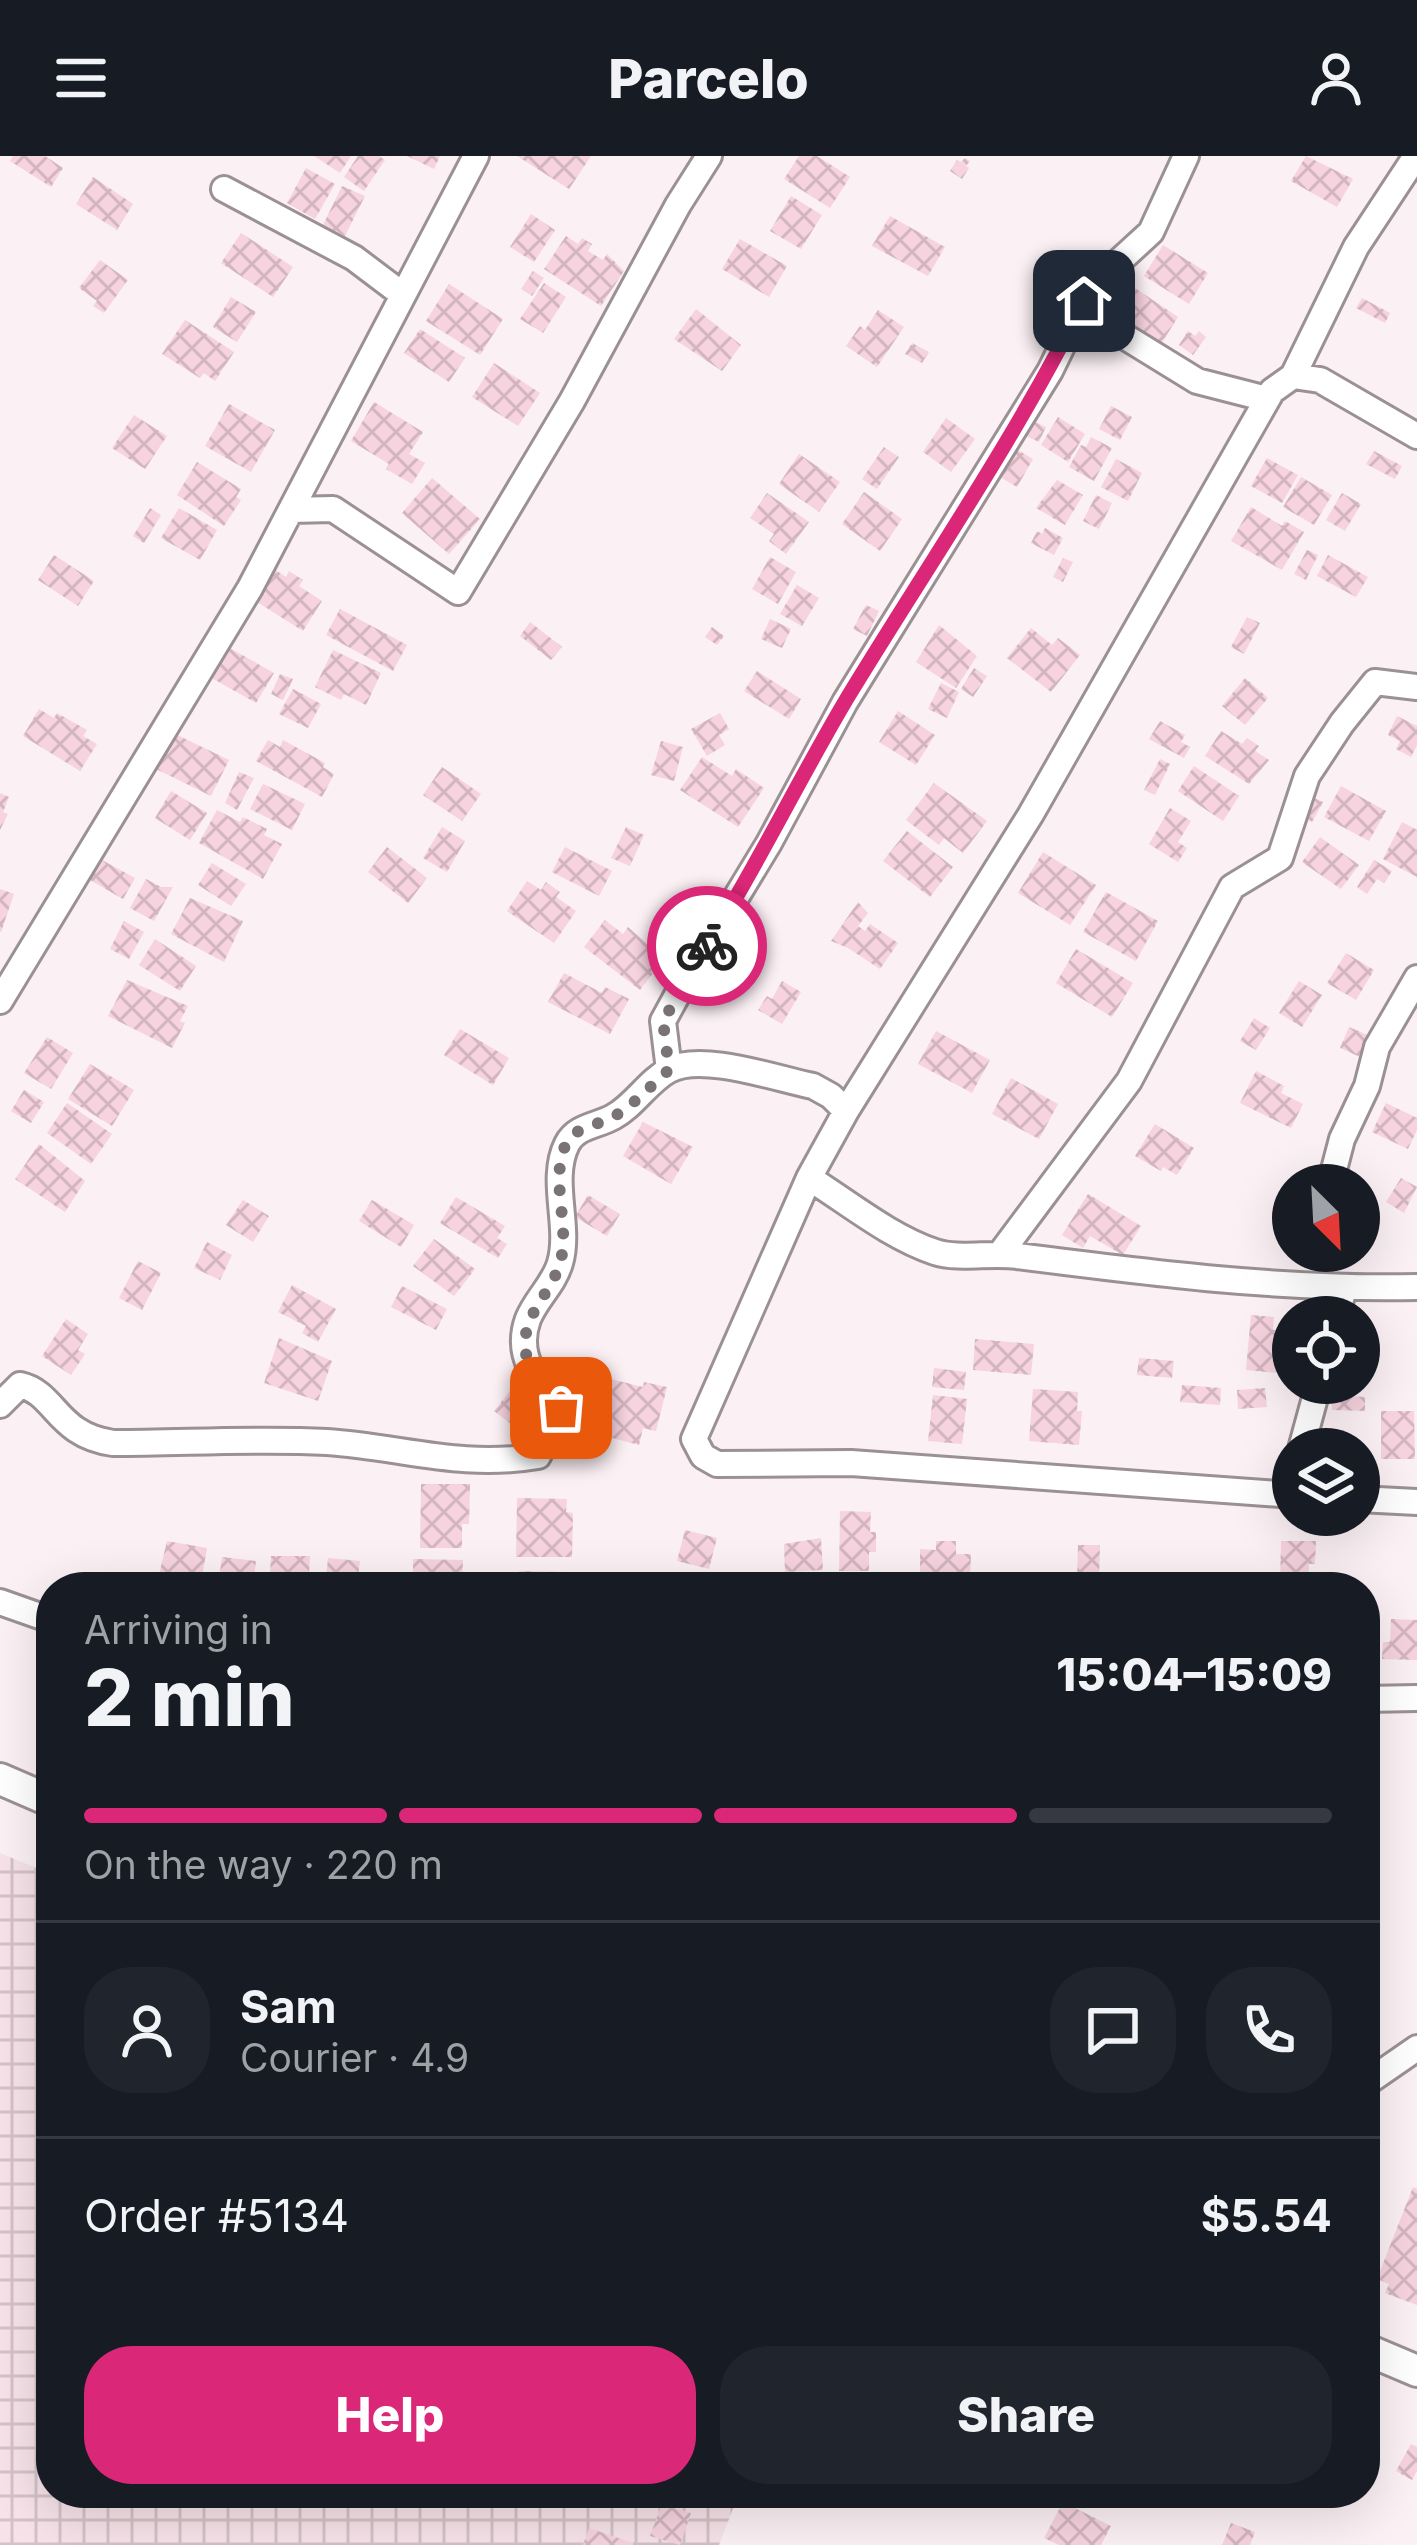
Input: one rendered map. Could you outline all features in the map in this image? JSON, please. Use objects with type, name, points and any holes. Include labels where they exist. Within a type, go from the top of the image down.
[{"type":"street","points":[[0,1001],[239,607],[476,156]]},
{"type":"street","points":[[291,509],[333,509],[458,592],[709,156]]},
{"type":"street","points":[[669,1070],[663,1021],[672,1005],[770,844],[796,787],[845,702],[1050,370],[1091,287],[1151,232],[1186,156]]},
{"type":"street","points":[[1272,1489],[850,1463],[717,1464],[703,1456],[694,1439],[809,1178],[846,1112],[1031,814],[1267,399],[1293,376],[1356,247],[1416,156]]},
{"type":"street","points":[[224,189],[353,258],[403,295]]},
{"type":"street","points":[[1084,301],[1093,316],[1197,381],[1267,399]]},
{"type":"street","points":[[1293,376],[1320,380],[1417,436]]},
{"type":"street","points":[[1000,1254],[1129,1081],[1232,886],[1280,858],[1307,776],[1342,723],[1376,682],[1417,687]]},
{"type":"street","points":[[1335,1164],[1367,1086],[1377,1047],[1417,978]]},
{"type":"street","points":[[0,1405],[20,1385],[31,1388],[87,1439],[113,1443],[262,1440],[332,1443],[469,1460],[504,1462],[538,1456],[561,1408],[530,1375],[527,1321],[560,1264],[562,1166],[567,1142],[584,1127],[613,1117],[669,1070],[693,1064],[813,1087],[831,1096],[846,1112]]},
{"type":"street","points":[[809,1178],[906,1240],[940,1254],[1000,1254],[1159,1274],[1344,1288],[1417,1287]]},
{"type":"street","points":[[1342,1296],[1344,1288]]},
{"type":"street","points":[[1380,1500],[1417,1502]]},
{"type":"street","points":[[0,1602],[36,1615]]},
{"type":"street","points":[[1380,1699],[1417,1698]]},
{"type":"street","points":[[0,1780],[36,1796]]},
{"type":"street","points":[[1380,2074],[1417,2048]]},
{"type":"street","points":[[1380,2355],[1417,2371]]},
{"type":"shaded area","points":[[0,1853],[36,1868],[36,2508],[733,2508],[719,2545],[0,2545]]},
{"type":"building","points":[[13,156],[45,156],[63,168],[51,187],[10,161]]},
{"type":"building","points":[[314,156],[351,156],[340,173]]},
{"type":"building","points":[[358,156],[385,160],[364,191],[344,177]]},
{"type":"building","points":[[407,156],[440,156],[434,169]]},
{"type":"building","points":[[517,156],[591,156],[569,189]]},
{"type":"building","points":[[799,156],[817,156],[850,177],[830,208],[784,179]]},
{"type":"building","points":[[1306,156],[1353,179],[1337,207],[1291,181]]},
{"type":"building","points":[[965,158],[969,168],[962,179],[950,171],[957,160]]},
{"type":"building","points":[[306,168],[335,184],[315,219],[287,203]]},
{"type":"building","points":[[93,177],[133,204],[117,230],[76,204]]},
{"type":"building","points":[[342,186],[365,196],[345,236],[323,225]]},
{"type":"building","points":[[791,196],[822,215],[801,249],[770,231]]},
{"type":"building","points":[[531,214],[555,230],[534,262],[510,247]]},
{"type":"building","points":[[890,216],[945,247],[928,276],[872,246]]},
{"type":"building","points":[[241,233],[293,267],[273,297],[221,263]]},
{"type":"building","points":[[566,236],[578,244],[582,238],[592,244],[588,251],[603,260],[607,254],[624,271],[601,306],[544,269]]},
{"type":"building","points":[[740,239],[787,266],[769,297],[722,269]]},
{"type":"building","points":[[1163,245],[1208,273],[1189,304],[1144,276]]},
{"type":"building","points":[[100,260],[128,280],[104,313],[79,288]]},
{"type":"building","points":[[533,271],[544,278],[532,296],[521,289]]},
{"type":"building","points":[[1126,282],[1178,317],[1161,344],[1108,309]]},
{"type":"building","points":[[544,283],[566,297],[543,333],[520,319]]},
{"type":"building","points":[[449,284],[503,319],[480,355],[426,321]]},
{"type":"building","points":[[231,297],[256,312],[237,342],[213,327]]},
{"type":"building","points":[[1362,298],[1390,313],[1385,323],[1356,308]]},
{"type":"building","points":[[696,309],[741,345],[722,371],[674,339]]},
{"type":"building","points":[[878,310],[904,327],[877,367],[846,346]]},
{"type":"building","points":[[185,320],[234,352],[215,381],[204,373],[200,378],[162,354]]},
{"type":"building","points":[[420,329],[465,358],[449,382],[404,353]]},
{"type":"building","points":[[1188,331],[1206,337],[1193,355],[1179,345]]},
{"type":"building","points":[[912,343],[929,352],[922,363],[905,354]]},
{"type":"building","points":[[494,363],[540,393],[518,426],[472,397]]},
{"type":"building","points":[[374,402],[423,432],[409,454],[425,463],[412,484],[351,441]]},
{"type":"building","points":[[229,404],[275,430],[251,472],[205,446]]},
{"type":"building","points":[[1111,406],[1132,417],[1120,440],[1099,429]]},
{"type":"building","points":[[134,415],[167,436],[145,469],[112,448]]},
{"type":"building","points":[[1058,417],[1085,434],[1068,462],[1041,445]]},
{"type":"building","points":[[946,418],[975,439],[951,472],[923,452]]},
{"type":"building","points":[[1033,421],[1046,427],[1039,442],[1026,436]]},
{"type":"building","points":[[1091,437],[1112,448],[1094,481],[1069,467]]},
{"type":"building","points":[[884,447],[899,457],[877,489],[862,479]]},
{"type":"building","points":[[1016,449],[1033,459],[1017,487],[1000,477]]},
{"type":"building","points":[[1374,451],[1402,466],[1395,479],[1366,464]]},
{"type":"building","points":[[799,454],[840,482],[819,512],[779,484]]},
{"type":"building","points":[[1267,458],[1298,475],[1282,503],[1251,486]]},
{"type":"building","points":[[1116,459],[1142,473],[1128,501],[1101,487]]},
{"type":"building","points":[[197,462],[241,489],[236,497],[241,500],[224,526],[177,495]]},
{"type":"building","points":[[1301,477],[1332,495],[1314,525],[1283,507]]},
{"type":"building","points":[[432,478],[480,519],[449,554],[402,513]]},
{"type":"building","points":[[1057,480],[1083,495],[1065,525],[1036,508]]},
{"type":"building","points":[[864,492],[902,519],[880,551],[842,524]]},
{"type":"building","points":[[767,493],[809,522],[786,554],[769,541],[774,534],[750,518]]},
{"type":"building","points":[[1342,493],[1361,504],[1345,531],[1326,520]]},
{"type":"building","points":[[1096,495],[1112,503],[1099,529],[1083,521]]},
{"type":"building","points":[[1251,507],[1282,526],[1285,521],[1304,532],[1282,570],[1231,541]]},
{"type":"building","points":[[150,508],[161,515],[144,543],[133,536]]},
{"type":"building","points":[[179,508],[217,530],[200,560],[161,538]]},
{"type":"building","points":[[1045,528],[1063,538],[1054,555],[1031,543],[1037,531],[1042,534]]},
{"type":"building","points":[[1307,550],[1318,555],[1306,580],[1294,574]]},
{"type":"building","points":[[54,555],[94,581],[78,606],[38,580]]},
{"type":"building","points":[[1328,555],[1368,577],[1356,597],[1317,576]]},
{"type":"building","points":[[770,557],[796,572],[778,604],[752,589]]},
{"type":"building","points":[[1063,558],[1073,562],[1063,582],[1053,577]]},
{"type":"building","points":[[274,569],[303,580],[299,586],[322,601],[303,631],[254,600]]},
{"type":"building","points":[[797,585],[819,598],[802,626],[780,614]]},
{"type":"building","points":[[866,605],[879,611],[867,636],[853,629]]},
{"type":"building","points":[[340,609],[407,645],[393,671],[326,635]]},
{"type":"building","points":[[1247,617],[1260,623],[1244,654],[1231,647]]},
{"type":"building","points":[[770,619],[791,629],[782,648],[761,639]]},
{"type":"building","points":[[530,622],[562,647],[551,660],[520,636]]},
{"type":"building","points":[[939,625],[977,656],[956,688],[916,662]]},
{"type":"building","points":[[712,627],[724,636],[717,645],[705,637]]},
{"type":"building","points":[[1031,628],[1052,645],[1058,638],[1080,655],[1051,692],[1007,658]]},
{"type":"building","points":[[228,647],[274,673],[256,703],[210,677]]},
{"type":"building","points":[[333,650],[381,673],[366,705],[344,694],[341,700],[315,687]]},
{"type":"building","points":[[974,668],[987,676],[973,697],[961,689]]},
{"type":"building","points":[[757,671],[801,699],[789,719],[744,691]]},
{"type":"building","points":[[280,674],[293,679],[283,700],[271,694]]},
{"type":"building","points":[[1245,678],[1268,698],[1245,725],[1222,706]]},
{"type":"building","points":[[941,683],[959,692],[947,718],[928,709]]},
{"type":"building","points":[[293,689],[321,704],[308,728],[279,714]]},
{"type":"building","points":[[39,709],[87,730],[83,736],[97,744],[80,771],[23,736]]},
{"type":"building","points":[[898,711],[935,735],[916,765],[879,742]]},
{"type":"building","points":[[720,713],[729,729],[719,735],[725,745],[707,756],[691,729]]},
{"type":"building","points":[[1397,716],[1417,726],[1417,745],[1411,757],[1396,749],[1400,741],[1388,735]]},
{"type":"building","points":[[1160,721],[1185,735],[1181,742],[1190,747],[1184,758],[1149,739]]},
{"type":"building","points":[[1221,731],[1242,744],[1247,738],[1269,760],[1249,784],[1205,756]]},
{"type":"building","points":[[171,732],[229,760],[211,796],[154,768]]},
{"type":"building","points":[[268,740],[280,747],[283,740],[325,763],[323,767],[334,774],[322,797],[256,761]]},
{"type":"building","points":[[661,741],[683,747],[674,781],[651,775]]},
{"type":"building","points":[[702,757],[732,776],[736,769],[764,788],[738,827],[680,790]]},
{"type":"building","points":[[1160,759],[1170,764],[1155,795],[1144,790]]},
{"type":"building","points":[[1194,766],[1239,796],[1223,821],[1178,791]]},
{"type":"building","points":[[442,767],[481,794],[462,821],[423,795]]},
{"type":"building","points":[[239,772],[254,778],[237,810],[225,803]]},
{"type":"building","points":[[934,783],[987,821],[963,853],[944,838],[939,845],[906,820]]},
{"type":"building","points":[[263,784],[305,804],[292,830],[250,809]]},
{"type":"building","points":[[1341,786],[1386,811],[1369,841],[1324,817]]},
{"type":"building","points":[[171,791],[207,813],[190,840],[155,818]]},
{"type":"building","points":[[0,793],[9,797],[0,830]]},
{"type":"building","points":[[1308,795],[1323,802],[1312,822],[1298,815]]},
{"type":"building","points":[[1170,808],[1191,821],[1178,842],[1187,848],[1178,862],[1149,844]]},
{"type":"building","points":[[217,810],[267,829],[264,835],[282,844],[263,879],[199,843]]},
{"type":"building","points":[[1402,822],[1417,830],[1417,877],[1383,859]]},
{"type":"building","points":[[442,827],[465,841],[447,872],[423,858]]},
{"type":"building","points":[[626,827],[644,835],[630,866],[611,858]]},
{"type":"building","points":[[907,831],[953,867],[930,897],[883,861]]},
{"type":"building","points":[[1320,837],[1359,865],[1341,889],[1302,862]]},
{"type":"building","points":[[387,847],[427,878],[408,903],[368,872]]},
{"type":"building","points":[[565,847],[612,871],[599,896],[552,872]]},
{"type":"building","points":[[1043,852],[1096,885],[1070,925],[1018,893]]},
{"type":"building","points":[[102,860],[135,878],[123,899],[90,880]]},
{"type":"building","points":[[1374,860],[1392,871],[1384,883],[1377,879],[1367,894],[1357,887]]},
{"type":"building","points":[[212,863],[246,884],[231,906],[198,885]]},
{"type":"building","points":[[146,879],[173,887],[154,921],[130,908]]},
{"type":"building","points":[[527,881],[541,890],[546,882],[560,892],[556,897],[576,911],[554,943],[507,911]]},
{"type":"building","points":[[0,889],[14,894],[1,932],[0,932]]},
{"type":"building","points":[[1106,892],[1158,921],[1136,961],[1083,932]]},
{"type":"building","points":[[190,898],[243,921],[224,962],[171,934]]},
{"type":"building","points":[[858,902],[868,913],[858,926],[865,931],[870,924],[898,943],[880,969],[831,941]]},
{"type":"building","points":[[605,920],[623,934],[628,927],[664,959],[640,990],[584,947]]},
{"type":"building","points":[[124,921],[144,932],[129,959],[110,949]]},
{"type":"building","points":[[155,939],[196,966],[180,991],[139,965]]},
{"type":"building","points":[[1076,949],[1133,983],[1112,1017],[1056,983]]},
{"type":"building","points":[[1346,953],[1374,970],[1356,1000],[1327,983]]},
{"type":"building","points":[[564,973],[602,993],[605,987],[629,999],[610,1034],[548,1002]]},
{"type":"building","points":[[127,980],[188,1006],[172,1048],[108,1016]]},
{"type":"building","points":[[782,981],[801,992],[782,1024],[758,1010],[767,996],[772,999]]},
{"type":"building","points":[[1299,981],[1322,995],[1302,1027],[1279,1013]]},
{"type":"building","points":[[1254,1018],[1270,1028],[1256,1050],[1240,1041]]},
{"type":"building","points":[[1349,1027],[1370,1036],[1360,1057],[1340,1048]]},
{"type":"building","points":[[460,1029],[509,1058],[493,1085],[444,1055]]},
{"type":"building","points":[[936,1031],[990,1060],[972,1093],[918,1064]]},
{"type":"building","points":[[47,1037],[73,1053],[51,1089],[24,1073]]},
{"type":"building","points":[[90,1064],[134,1090],[112,1126],[68,1099]]},
{"type":"building","points":[[1256,1071],[1284,1086],[1281,1093],[1303,1104],[1291,1128],[1240,1103]]},
{"type":"building","points":[[1011,1078],[1058,1104],[1039,1139],[992,1114]]},
{"type":"building","points":[[24,1090],[44,1102],[31,1123],[11,1111]]},
{"type":"building","points":[[67,1103],[112,1134],[91,1164],[47,1133]]},
{"type":"building","points":[[1386,1103],[1417,1118],[1408,1149],[1372,1132]]},
{"type":"building","points":[[643,1122],[693,1147],[671,1184],[623,1156]]},
{"type":"building","points":[[1155,1124],[1194,1148],[1177,1175],[1135,1156]]},
{"type":"building","points":[[39,1144],[85,1181],[65,1212],[15,1179]]},
{"type":"building","points":[[1401,1178],[1417,1187],[1404,1213],[1386,1202]]},
{"type":"building","points":[[1088,1194],[1141,1226],[1123,1255],[1090,1236],[1083,1248],[1062,1235]]},
{"type":"building","points":[[588,1195],[620,1214],[607,1236],[575,1217]]},
{"type":"building","points":[[456,1197],[505,1226],[497,1238],[507,1244],[498,1258],[440,1223]]},
{"type":"building","points":[[243,1200],[269,1216],[253,1242],[226,1225]]},
{"type":"building","points":[[372,1200],[414,1225],[401,1247],[359,1221]]},
{"type":"building","points":[[434,1239],[475,1269],[454,1296],[413,1266]]},
{"type":"building","points":[[207,1242],[232,1255],[220,1280],[194,1268]]},
{"type":"building","points":[[138,1261],[161,1273],[142,1310],[119,1298]]},
{"type":"building","points":[[292,1285],[336,1309],[318,1342],[302,1333],[306,1326],[278,1312]]},
{"type":"building","points":[[402,1286],[447,1309],[436,1330],[391,1307]]},
{"type":"building","points":[[1251,1315],[1272,1317],[1272,1372],[1246,1370]]},
{"type":"building","points":[[66,1319],[88,1334],[78,1350],[85,1354],[71,1375],[42,1356]]},
{"type":"building","points":[[279,1338],[332,1361],[318,1401],[264,1383]]},
{"type":"building","points":[[975,1339],[1034,1344],[1031,1375],[973,1370]]},
{"type":"building","points":[[1139,1358],[1174,1361],[1172,1378],[1137,1375]]},
{"type":"building","points":[[934,1368],[966,1372],[964,1390],[932,1387]]},
{"type":"building","points":[[595,1375],[643,1387],[644,1382],[667,1387],[656,1431],[643,1428],[639,1445],[581,1430]]},
{"type":"building","points":[[1182,1385],[1221,1388],[1220,1405],[1180,1402]]},
{"type":"building","points":[[513,1387],[547,1413],[528,1437],[494,1411]]},
{"type":"building","points":[[1265,1388],[1267,1407],[1238,1409],[1237,1390]]},
{"type":"building","points":[[1033,1389],[1078,1392],[1077,1411],[1082,1411],[1079,1445],[1029,1441]]},
{"type":"building","points":[[933,1395],[967,1399],[962,1444],[928,1441]]},
{"type":"building","points":[[1332,1404],[1365,1404],[1365,1411],[1332,1410]]},
{"type":"building","points":[[1381,1411],[1414,1411],[1415,1459],[1381,1459]]},
{"type":"building","points":[[421,1484],[470,1484],[469,1524],[462,1524],[462,1548],[420,1548]]},
{"type":"building","points":[[517,1498],[567,1499],[566,1512],[573,1513],[572,1557],[516,1557]]},
{"type":"building","points":[[840,1511],[871,1512],[876,1552],[869,1552],[869,1571],[839,1571]]},
{"type":"building","points":[[685,1530],[717,1538],[709,1569],[677,1561]]},
{"type":"building","points":[[821,1538],[823,1570],[785,1572],[784,1544]]},
{"type":"building","points":[[167,1541],[207,1548],[203,1572],[160,1572]]},
{"type":"building","points":[[936,1541],[956,1541],[956,1554],[971,1554],[970,1572],[920,1572],[920,1549],[936,1550]]},
{"type":"building","points":[[1281,1541],[1316,1541],[1315,1564],[1309,1564],[1309,1572],[1280,1572]]},
{"type":"building","points":[[1078,1545],[1100,1545],[1099,1572],[1077,1572]]},
{"type":"building","points":[[271,1556],[310,1556],[309,1572],[270,1572]]},
{"type":"building","points":[[222,1557],[256,1561],[255,1572],[220,1572]]},
{"type":"building","points":[[328,1558],[360,1561],[359,1572],[327,1572]]},
{"type":"building","points":[[413,1559],[463,1560],[463,1572],[413,1572]]},
{"type":"building","points":[[1391,1619],[1417,1620],[1417,1660],[1382,1659],[1383,1642],[1390,1642]]},
{"type":"building","points":[[1413,2187],[1417,2189],[1417,2305],[1385,2293],[1389,2284],[1380,2280]]},
{"type":"building","points":[[1411,2444],[1417,2447],[1412,2480],[1396,2471]]},
{"type":"building","points":[[660,2508],[691,2513],[680,2545],[650,2536]]},
{"type":"building","points":[[1060,2508],[1075,2508],[1111,2526],[1101,2545],[1059,2545],[1044,2538]]},
{"type":"building","points":[[1231,2523],[1255,2532],[1250,2545],[1222,2545]]},
{"type":"building","points":[[589,2528],[636,2544],[583,2545]]},
{"type":"way so far","points":[[561,1408],[530,1375],[525,1347],[527,1321],[560,1264],[562,1166],[567,1142],[584,1127],[613,1117],[669,1070],[663,1021],[707,946]]},
{"type":"route","points":[[707,946],[770,844],[796,787],[845,702],[1050,370],[1084,301]]}]
